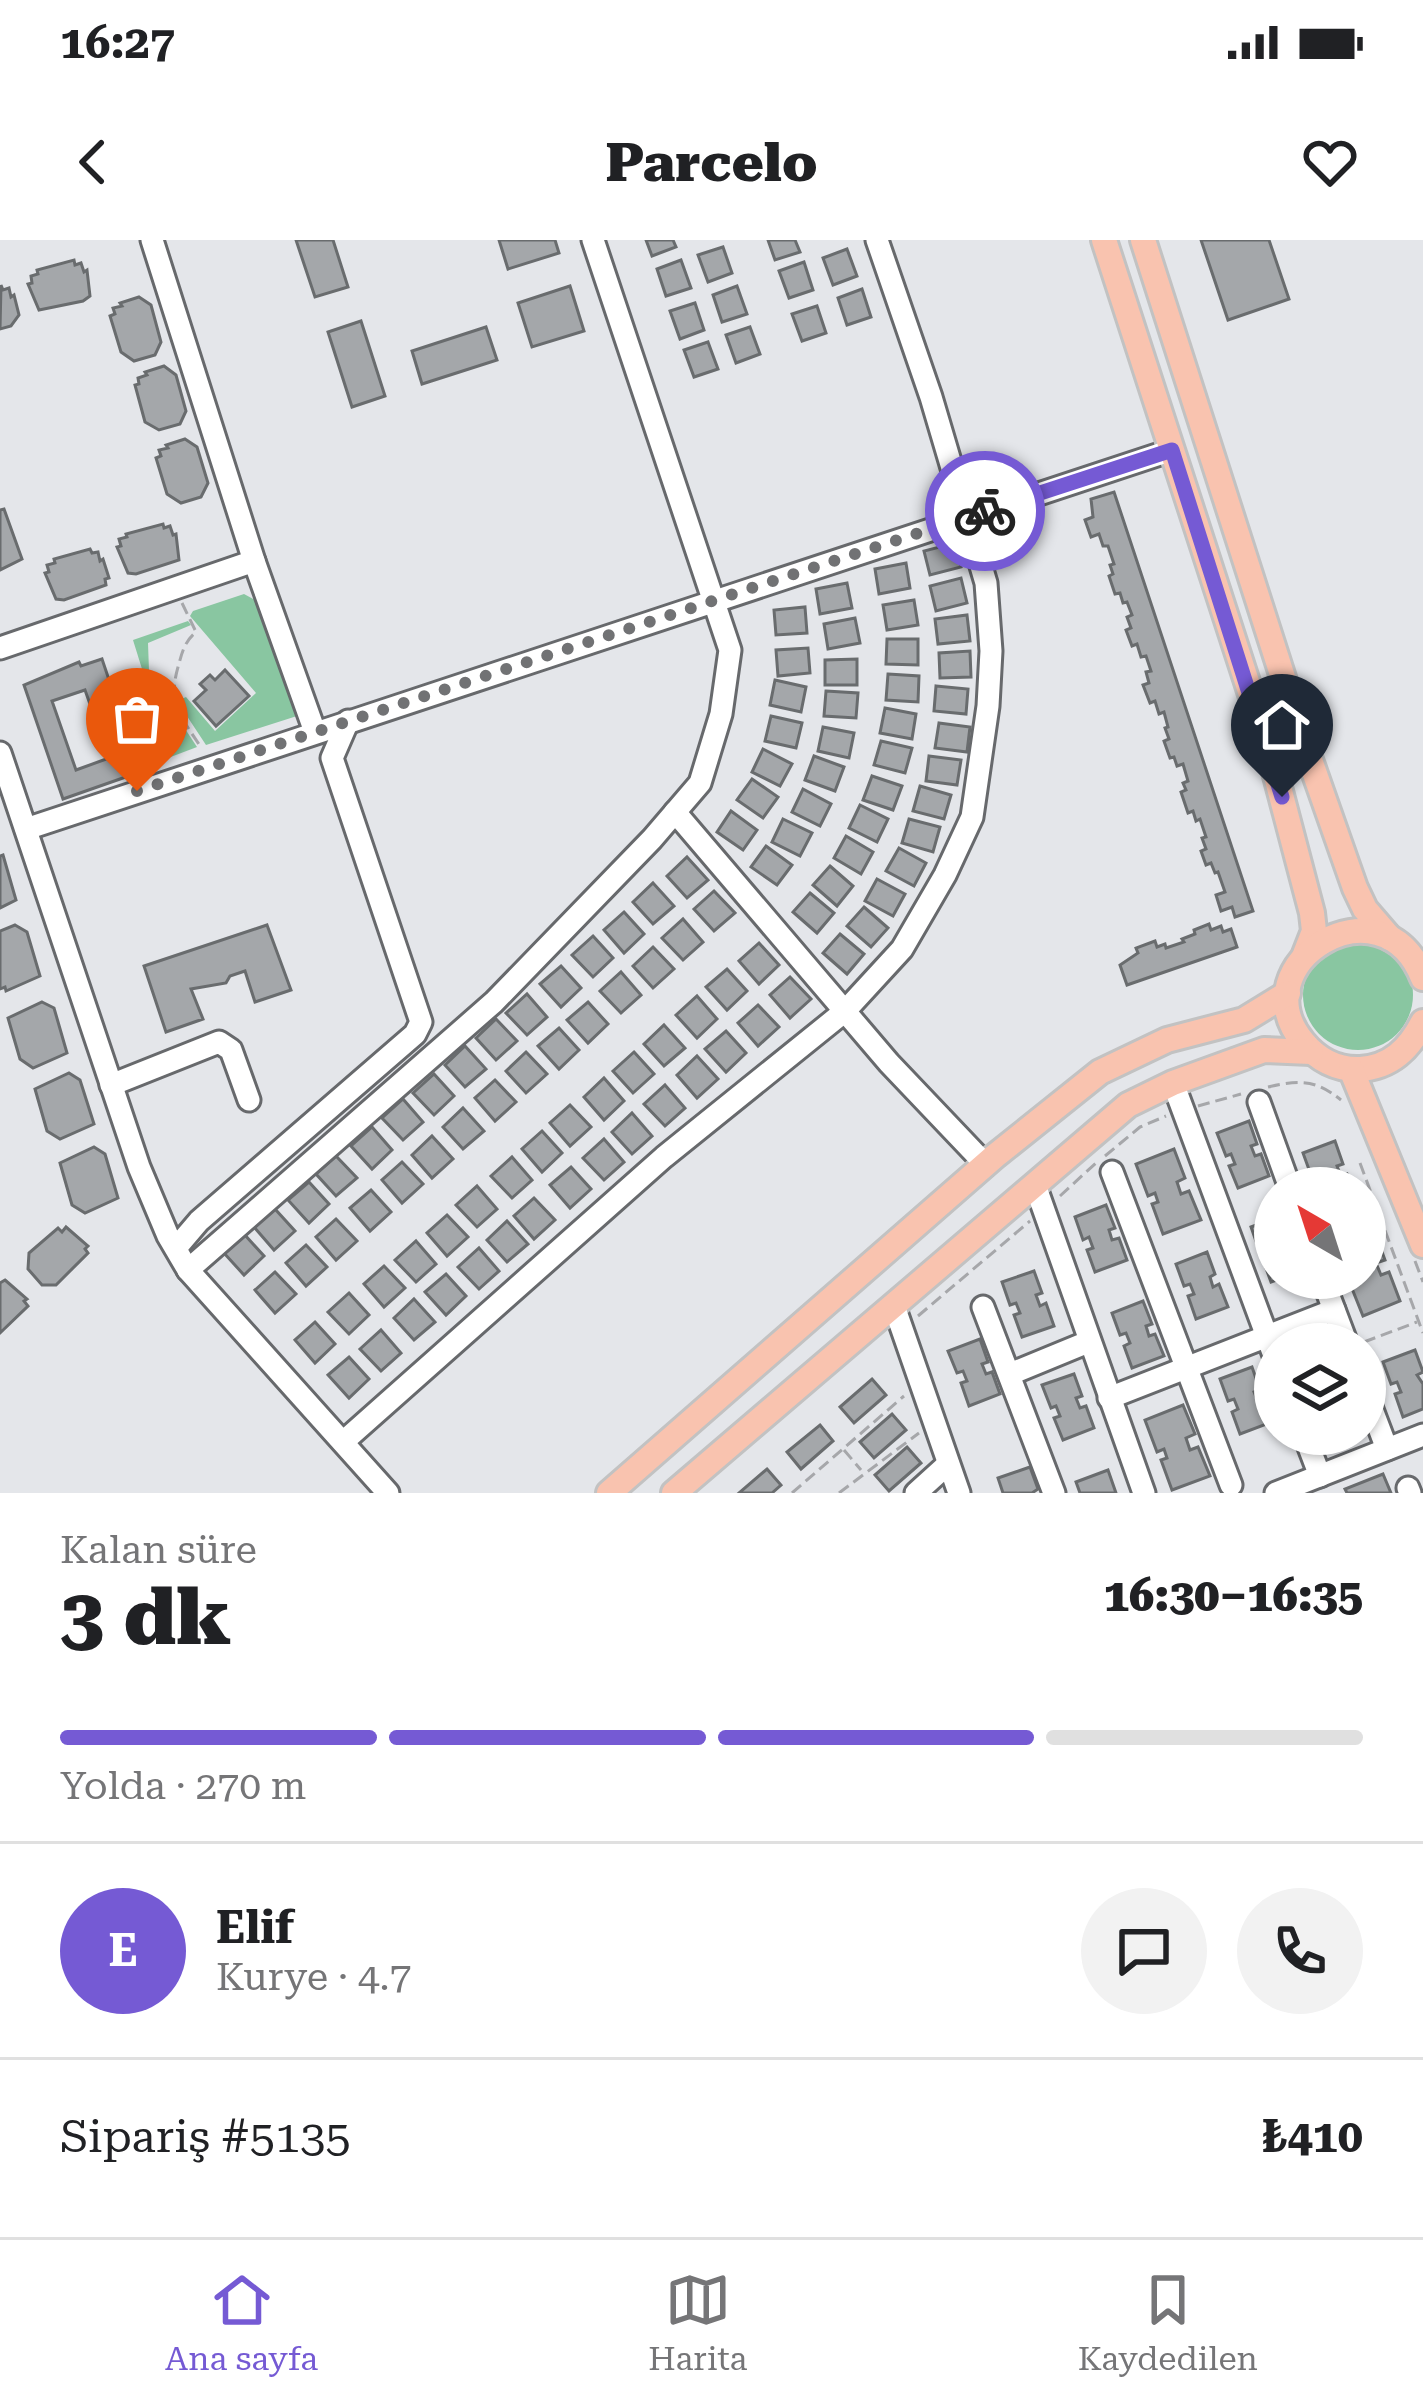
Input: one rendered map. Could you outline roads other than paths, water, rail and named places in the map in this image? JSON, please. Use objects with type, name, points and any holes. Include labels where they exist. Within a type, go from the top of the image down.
[{"type":"main road","points":[[1104,240],[1270,753],[1306,884],[1314,931],[1288,994],[1297,1036],[1330,1064],[1351,1069],[1372,1068],[1395,1058],[1418,1032]]},
{"type":"main road","points":[[1143,240],[1354,888],[1365,909],[1421,969]]},
{"type":"main road","points":[[1305,954],[1342,932],[1366,931],[1390,938]]},
{"type":"main road","points":[[609,1493],[986,1165],[1100,1072],[1167,1040],[1244,1020],[1288,994]]},
{"type":"main road","points":[[1418,1032],[1423,1070]]},
{"type":"main road","points":[[674,1493],[905,1312],[1035,1185],[1118,1113],[1173,1083],[1264,1050],[1311,1052]]},
{"type":"main road","points":[[1351,1069],[1419,1253]]},
{"type":"street","points":[[152,240],[254,561],[315,732]]},
{"type":"street","points":[[188,1270],[494,1002],[700,783],[721,714],[730,650],[593,240]]},
{"type":"street","points":[[343,1442],[664,1157],[845,1011],[902,949],[972,817],[992,651],[986,583],[877,240]]},
{"type":"street","points":[[26,829],[1172,450]]},
{"type":"street","points":[[0,648],[254,561]]},
{"type":"street","points":[[176,1248],[199,1221],[415,1034],[421,1022],[332,758],[348,721]]},
{"type":"street","points":[[0,753],[139,1167],[176,1248],[188,1270],[388,1493]]},
{"type":"street","points":[[675,812],[845,1011],[986,1165]]},
{"type":"street","points":[[111,1085],[219,1042],[231,1050],[249,1100]]},
{"type":"street","points":[[1173,1083],[1262,1323]]},
{"type":"street","points":[[1259,1094],[1283,1167]]},
{"type":"street","points":[[1112,1172],[1231,1485]]},
{"type":"street","points":[[1035,1185],[1144,1493]]},
{"type":"street","points":[[1330,1299],[1339,1323]]},
{"type":"street","points":[[983,1307],[1054,1493]]},
{"type":"street","points":[[1299,1323],[1334,1310]]},
{"type":"street","points":[[905,1312],[959,1493]]},
{"type":"street","points":[[1108,1398],[1254,1340]]},
{"type":"street","points":[[1010,1374],[1088,1342]]},
{"type":"street","points":[[1276,1493],[1318,1482],[1423,1435]]},
{"type":"street","points":[[916,1493],[948,1464]]}]
